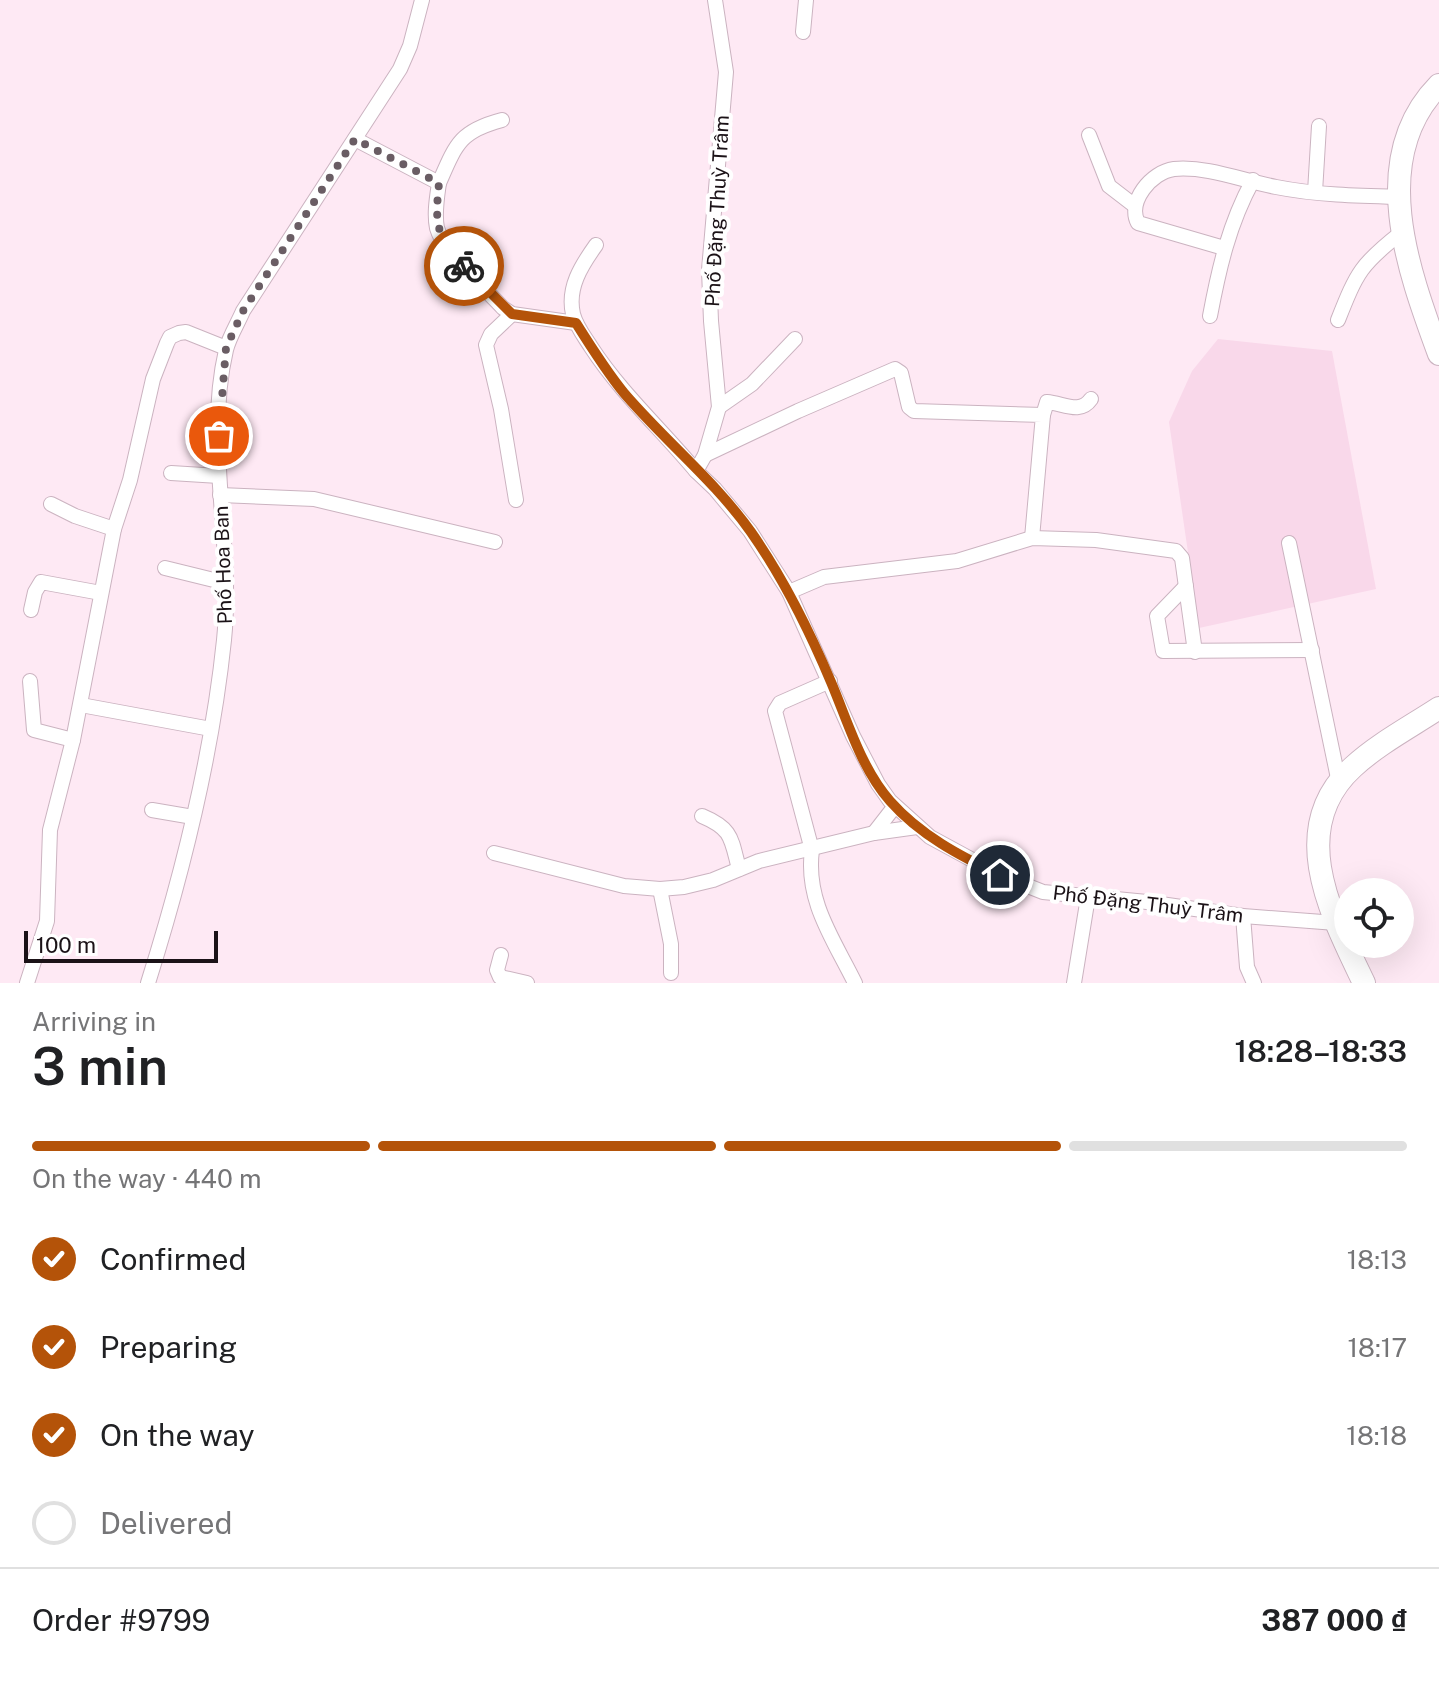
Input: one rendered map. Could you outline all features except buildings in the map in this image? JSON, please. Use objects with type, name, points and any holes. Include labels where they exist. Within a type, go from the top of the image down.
[{"type":"main road","points":[[1439,85],[1413,117],[1402,158],[1399,197],[1402,232],[1410,266],[1439,354]]},
{"type":"main road","points":[[1334,918],[1326,896],[1318,854],[1325,807],[1339,783],[1365,757],[1439,708]]},
{"type":"main road","points":[[1352,958],[1364,983]]},
{"type":"street","name":"Phố Hoa Ban","points":[[148,983],[179,879],[193,817],[211,729],[224,639],[226,583],[219,476],[226,348],[243,311],[400,69],[410,46],[422,0]]},
{"type":"street","name":"Phố Đặng Thuỳ Trâm","points":[[715,0],[726,72],[709,270],[719,407],[705,455],[696,471],[750,531],[789,592],[863,758],[878,784],[917,827],[962,855],[1021,885],[1043,892],[1147,902],[1243,916],[1334,923]]},
{"type":"street","points":[[803,32],[806,0]]},
{"type":"street","points":[[502,120],[468,132],[453,154],[439,183],[436,224],[439,234],[456,257],[512,314],[576,323]]},
{"type":"street","points":[[1315,192],[1319,126]]},
{"type":"street","points":[[1089,135],[1109,186],[1135,206]]},
{"type":"street","points":[[355,139],[439,183]]},
{"type":"street","points":[[1224,248],[1141,226],[1135,219],[1135,206],[1150,181],[1167,171],[1179,169],[1223,174],[1279,188],[1399,197]]},
{"type":"street","points":[[1210,316],[1224,248],[1235,215],[1253,180]]},
{"type":"street","points":[[1338,320],[1354,280],[1365,263],[1402,232]]},
{"type":"street","points":[[596,245],[583,263],[574,284],[572,299],[576,323],[624,392],[696,471]]},
{"type":"street","points":[[512,314],[491,334],[486,345],[501,409],[516,500]]},
{"type":"street","points":[[27,983],[47,921],[50,830],[81,705],[114,529],[130,480],[153,379],[170,337],[186,332],[226,348]]},
{"type":"street","points":[[719,407],[752,384],[795,339]]},
{"type":"street","points":[[705,455],[893,369],[901,373],[909,407],[914,411],[1043,415]]},
{"type":"street","points":[[1032,538],[1043,415],[1047,402],[1081,408],[1091,399]]},
{"type":"street","points":[[171,473],[219,476]]},
{"type":"street","points":[[220,495],[314,499],[495,542]]},
{"type":"street","points":[[51,504],[114,529]]},
{"type":"street","points":[[789,592],[824,577],[957,561],[1032,538],[1096,540],[1176,551],[1182,558],[1195,652]]},
{"type":"street","points":[[1289,543],[1339,783]]},
{"type":"street","points":[[165,568],[226,583]]},
{"type":"street","points":[[31,610],[41,582],[49,581],[101,593]]},
{"type":"street","points":[[1186,586],[1158,613],[1156,620],[1163,651],[1312,650]]},
{"type":"street","points":[[30,681],[34,730],[73,740]]},
{"type":"street","points":[[830,681],[780,703],[775,711],[812,850],[809,867],[813,892],[825,926],[855,983]]},
{"type":"street","points":[[81,705],[211,729]]},
{"type":"street","points":[[874,833],[895,806]]},
{"type":"street","points":[[152,810],[193,817]]},
{"type":"street","points":[[702,816],[729,832],[739,869]]},
{"type":"street","points":[[494,853],[624,886],[660,889],[684,887],[759,861],[874,833],[917,827]]},
{"type":"street","points":[[660,889],[671,944],[671,973]]},
{"type":"street","points":[[1074,983],[1088,897]]},
{"type":"street","points":[[1243,916],[1247,967],[1254,983]]},
{"type":"street","points":[[501,955],[497,970],[500,977],[527,983]]},
{"type":"shaded area","points":[[1218,339],[1332,351],[1376,589],[1199,628],[1169,422],[1192,371]]},
{"type":"way so far","points":[[219,436],[226,348],[243,311],[355,139],[439,183],[436,211],[439,234],[464,266]]},
{"type":"route","points":[[464,266],[512,314],[576,323],[624,392],[750,531],[789,592],[863,758],[890,801],[930,837],[1000,875]]}]
